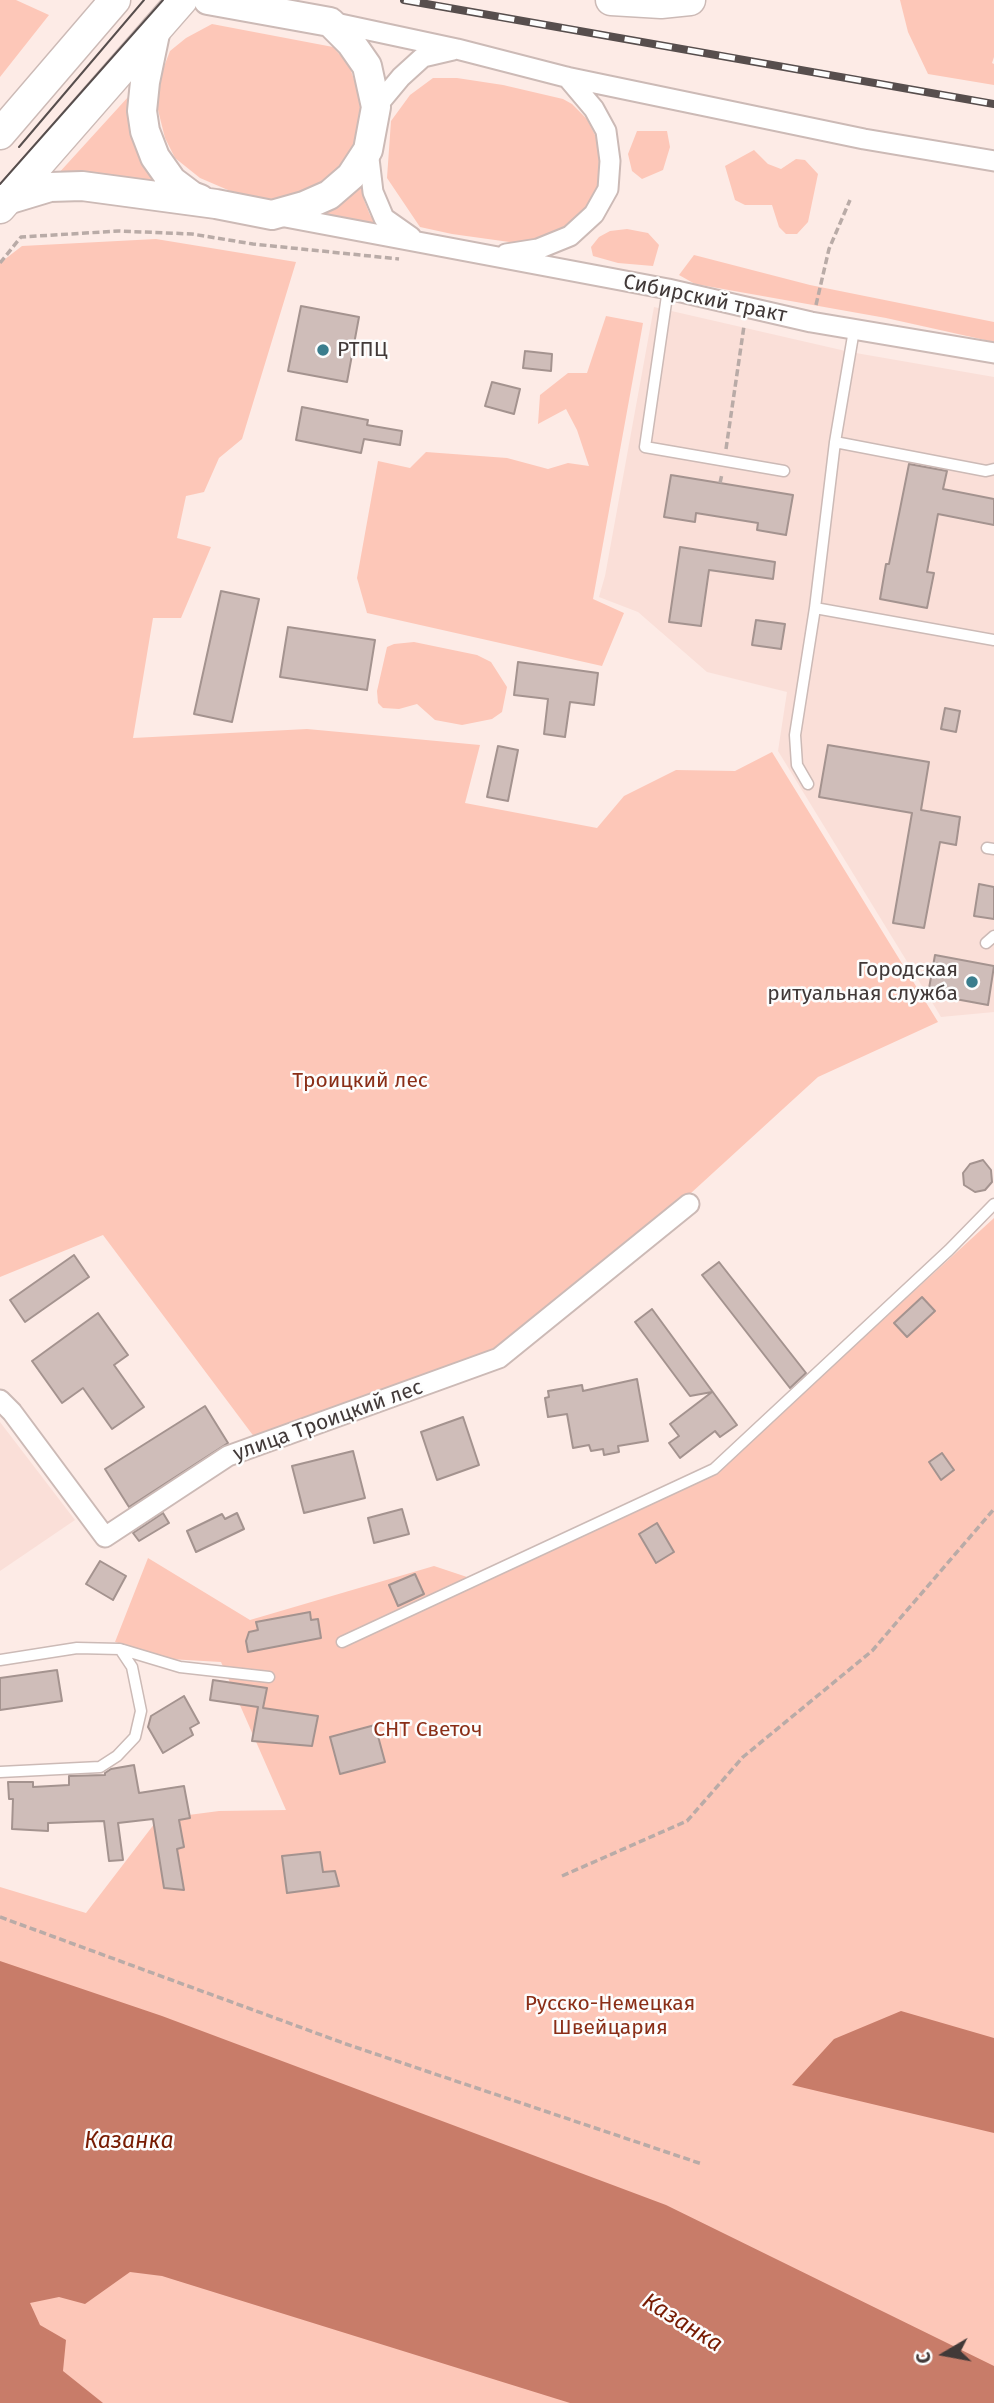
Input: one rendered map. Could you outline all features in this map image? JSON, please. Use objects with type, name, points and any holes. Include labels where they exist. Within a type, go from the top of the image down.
[{"type":"main road","points":[[0,134],[115,0]]},
{"type":"main road","points":[[3,204],[182,0]]},
{"type":"main road","points":[[611,0],[661,4],[690,0]]},
{"type":"street","points":[[208,0],[330,22]]},
{"type":"street","name":"Сибирский тракт","points":[[330,22],[457,49],[566,77],[864,139],[994,161]]},
{"type":"street","name":"Сибирский тракт","points":[[330,22],[351,43],[367,66],[376,107],[368,150],[373,192],[384,218],[417,242]]},
{"type":"street","points":[[156,29],[145,82],[142,111],[145,131],[155,157],[172,181],[192,196],[216,204]]},
{"type":"street","name":"Сибирский тракт","points":[[376,107],[401,77],[423,57],[457,49]]},
{"type":"street","points":[[495,256],[538,249],[570,236],[594,214],[608,189],[610,161],[606,131],[594,108],[566,77]]},
{"type":"street","name":"Сибирский тракт","points":[[272,215],[304,206],[329,195],[351,176],[368,150]]},
{"type":"street","points":[[3,204],[50,187],[82,186],[216,204]]},
{"type":"street","name":"Сибирский тракт","points":[[216,204],[668,289],[811,322],[994,353]]},
{"type":"street","name":"улица Троицкий лес","points":[[0,1400],[12,1412],[105,1537],[228,1456],[499,1358],[689,1204]]},
{"type":"lane","points":[[668,289],[645,447],[784,471]]},
{"type":"lane","points":[[808,784],[797,765],[795,735],[815,608],[835,442],[854,330]]},
{"type":"lane","points":[[835,442],[986,471],[994,469]]},
{"type":"lane","points":[[815,608],[994,640]]},
{"type":"lane","points":[[342,1642],[714,1469],[994,1205]]},
{"type":"lane","points":[[0,1660],[77,1648],[120,1649],[180,1667],[269,1676]]},
{"type":"lane","points":[[0,1772],[100,1767],[117,1756],[135,1737],[141,1711],[132,1667],[120,1649]]},
{"type":"path","points":[[811,322],[829,249],[850,201]]},
{"type":"path","points":[[0,262],[21,237],[119,231],[192,234],[253,244],[399,259]]},
{"type":"path","points":[[720,483],[745,320]]},
{"type":"path","points":[[562,1876],[687,1821],[743,1757],[872,1651],[994,1509]]},
{"type":"path","points":[[0,1917],[358,2048],[702,2164]]},
{"type":"shaded area","points":[[654,307],[850,352],[994,377],[994,1012],[941,1017],[778,751],[787,692],[707,672],[638,612],[599,597]]},
{"type":"shaded area","points":[[0,1422],[75,1520],[0,1571]]},
{"type":"green space","points":[[0,0],[16,0],[49,15],[0,77]]},
{"type":"green space","points":[[900,0],[994,0],[994,85],[928,74],[908,32]]},
{"type":"green space","points":[[212,24],[333,47],[349,65],[361,100],[360,134],[350,161],[320,186],[301,194],[273,200],[235,193],[200,178],[175,158],[165,138],[158,110],[158,82],[170,51],[186,38]]},
{"type":"green space","points":[[433,78],[457,78],[503,85],[563,99],[587,119],[596,137],[600,172],[590,206],[575,225],[531,245],[420,227],[387,178],[391,121],[410,95]]},
{"type":"green space","points":[[139,85],[175,193],[57,175]]},
{"type":"green space","points":[[637,131],[667,131],[670,147],[663,170],[642,179],[632,171],[628,154]]},
{"type":"green space","points":[[754,150],[768,164],[781,169],[796,159],[805,160],[818,174],[808,222],[797,234],[786,234],[779,227],[772,205],[745,205],[735,200],[725,166]]},
{"type":"green space","points":[[363,178],[364,200],[378,226],[315,214]]},
{"type":"green space","points":[[627,229],[648,233],[659,245],[653,266],[618,263],[593,256],[591,247],[599,237],[610,231]]},
{"type":"green space","name":"Троицкий лес","points":[[156,239],[296,262],[242,439],[219,458],[204,492],[186,496],[177,538],[211,547],[181,618],[153,618],[133,738],[307,729],[480,745],[465,803],[597,828],[624,796],[676,770],[735,771],[772,752],[938,1022],[818,1077],[691,1193],[500,1349],[255,1438],[103,1235],[0,1277],[0,263],[22,246]]},
{"type":"green space","points":[[694,255],[810,285],[994,322],[994,342],[886,318],[695,284],[679,275]]},
{"type":"green space","points":[[606,316],[643,323],[593,599],[624,613],[602,666],[367,613],[357,578],[378,461],[410,468],[426,452],[507,458],[548,469],[568,463],[589,466],[577,430],[566,409],[538,424],[540,395],[568,373],[587,373]]},
{"type":"green space","points":[[414,642],[477,655],[491,662],[507,687],[502,712],[492,719],[462,725],[435,720],[417,704],[399,709],[383,708],[378,703],[377,691],[387,647]]},
{"type":"green space","name":"Русско-Немецкая Швейцария","points":[[994,1218],[994,2403],[0,2403],[0,1887],[86,1913],[158,1819],[219,1811],[286,1810],[221,1662],[169,1659],[115,1642],[148,1558],[250,1620],[434,1566],[479,1581],[712,1476]]},
{"type":"water","name":"Казанка","points":[[0,1961],[162,2016],[666,2205],[994,2366],[994,2403],[570,2403],[162,2276],[130,2272],[85,2304],[59,2297],[30,2303],[40,2325],[66,2340],[63,2371],[103,2403],[0,2403]]},
{"type":"water","points":[[901,2011],[994,2038],[994,2133],[792,2085],[834,2039]]},
{"type":"building","name":"РТПЦ","points":[[301,306],[359,317],[347,382],[288,371]]},
{"type":"building","points":[[525,351],[552,354],[551,371],[523,368]]},
{"type":"building","points":[[492,382],[520,389],[514,414],[485,406]]},
{"type":"building","points":[[302,407],[368,420],[367,425],[402,431],[400,445],[364,439],[361,453],[296,440]]},
{"type":"building","points":[[909,464],[947,471],[943,489],[994,499],[994,525],[938,514],[927,572],[934,573],[927,608],[880,599]]},
{"type":"building","points":[[671,475],[793,495],[786,535],[757,530],[758,523],[696,513],[695,522],[664,517]]},
{"type":"building","points":[[680,547],[775,562],[773,579],[709,570],[701,626],[669,622]]},
{"type":"building","points":[[221,591],[259,599],[232,722],[194,714]]},
{"type":"building","points":[[756,620],[785,624],[781,649],[752,645]]},
{"type":"building","points":[[288,627],[375,640],[367,690],[280,677]]},
{"type":"building","points":[[518,662],[598,673],[594,705],[570,702],[565,737],[544,734],[548,699],[514,695]]},
{"type":"building","points":[[945,708],[960,711],[956,732],[941,729]]},
{"type":"building","points":[[828,745],[929,762],[921,810],[960,817],[956,845],[940,842],[924,928],[893,923],[912,813],[819,797]]},
{"type":"building","points":[[498,746],[518,750],[508,801],[487,797]]},
{"type":"building","points":[[979,884],[994,887],[994,919],[974,916]]},
{"type":"building","points":[[935,955],[994,966],[988,1005],[928,994]]},
{"type":"building","points":[[983,1160],[991,1170],[992,1182],[985,1190],[975,1192],[964,1185],[963,1173],[970,1164]]},
{"type":"building","points":[[74,1255],[89,1277],[25,1322],[10,1300]]},
{"type":"building","points":[[719,1262],[806,1373],[790,1388],[702,1275]]},
{"type":"building","points":[[922,1297],[935,1311],[907,1337],[894,1323]]},
{"type":"building","points":[[652,1309],[737,1425],[720,1437],[715,1431],[680,1458],[669,1443],[679,1436],[670,1424],[712,1392],[690,1396],[635,1322]]},
{"type":"building","points":[[98,1313],[128,1355],[114,1365],[144,1407],[112,1429],[83,1388],[62,1403],[32,1361]]},
{"type":"building","points":[[637,1379],[648,1441],[618,1446],[619,1452],[604,1455],[603,1449],[591,1451],[589,1445],[573,1448],[567,1414],[548,1417],[545,1398],[549,1397],[548,1391],[582,1385],[583,1391]]},
{"type":"building","points":[[205,1406],[228,1443],[129,1507],[105,1469]]},
{"type":"building","points":[[463,1417],[479,1465],[437,1480],[421,1432]]},
{"type":"building","points":[[353,1451],[365,1498],[304,1513],[292,1466]]},
{"type":"building","points":[[942,1453],[954,1470],[941,1480],[929,1462]]},
{"type":"building","points":[[402,1509],[409,1534],[374,1543],[368,1518]]},
{"type":"building","points":[[163,1513],[169,1523],[139,1541],[133,1533]]},
{"type":"building","points":[[237,1513],[244,1529],[196,1552],[187,1531],[222,1514],[225,1519]]},
{"type":"building","points":[[657,1523],[674,1552],[656,1563],[639,1534]]},
{"type":"building","points":[[100,1561],[126,1576],[113,1600],[86,1584]]},
{"type":"building","points":[[415,1574],[424,1594],[398,1606],[389,1585]]},
{"type":"building","points":[[310,1612],[311,1620],[318,1619],[321,1638],[248,1652],[246,1641],[249,1632],[258,1630],[256,1622]]},
{"type":"building","points":[[57,1670],[62,1701],[0,1710],[0,1678]]},
{"type":"building","points":[[213,1680],[267,1688],[263,1708],[318,1716],[312,1746],[252,1741],[258,1707],[210,1700]]},
{"type":"building","points":[[184,1696],[199,1723],[190,1728],[193,1735],[163,1753],[148,1727],[151,1716]]},
{"type":"building","points":[[375,1725],[385,1762],[340,1774],[330,1737]]},
{"type":"building","points":[[134,1765],[139,1793],[184,1786],[190,1818],[179,1820],[184,1847],[177,1849],[184,1890],[164,1888],[153,1819],[118,1823],[123,1860],[109,1861],[104,1821],[48,1823],[48,1831],[12,1829],[13,1799],[9,1799],[8,1782],[33,1782],[33,1787],[69,1785],[69,1776],[105,1775],[111,1769]]},
{"type":"building","points":[[320,1852],[323,1872],[335,1871],[339,1886],[287,1893],[282,1856]]},
{"type":"tram line","points":[[19,147],[144,0]]},
{"type":"tram line","points":[[0,184],[163,0]]},
{"type":"railway","points":[[404,0],[994,104]]},
{"type":"place","name":"РТПЦ","points":[[323,350]]},
{"type":"place","name":"Городская ритуальная служба","points":[[972,982]]},
{"type":"park label","name":"СНТ Светоч","points":[[428,1730]]}]
